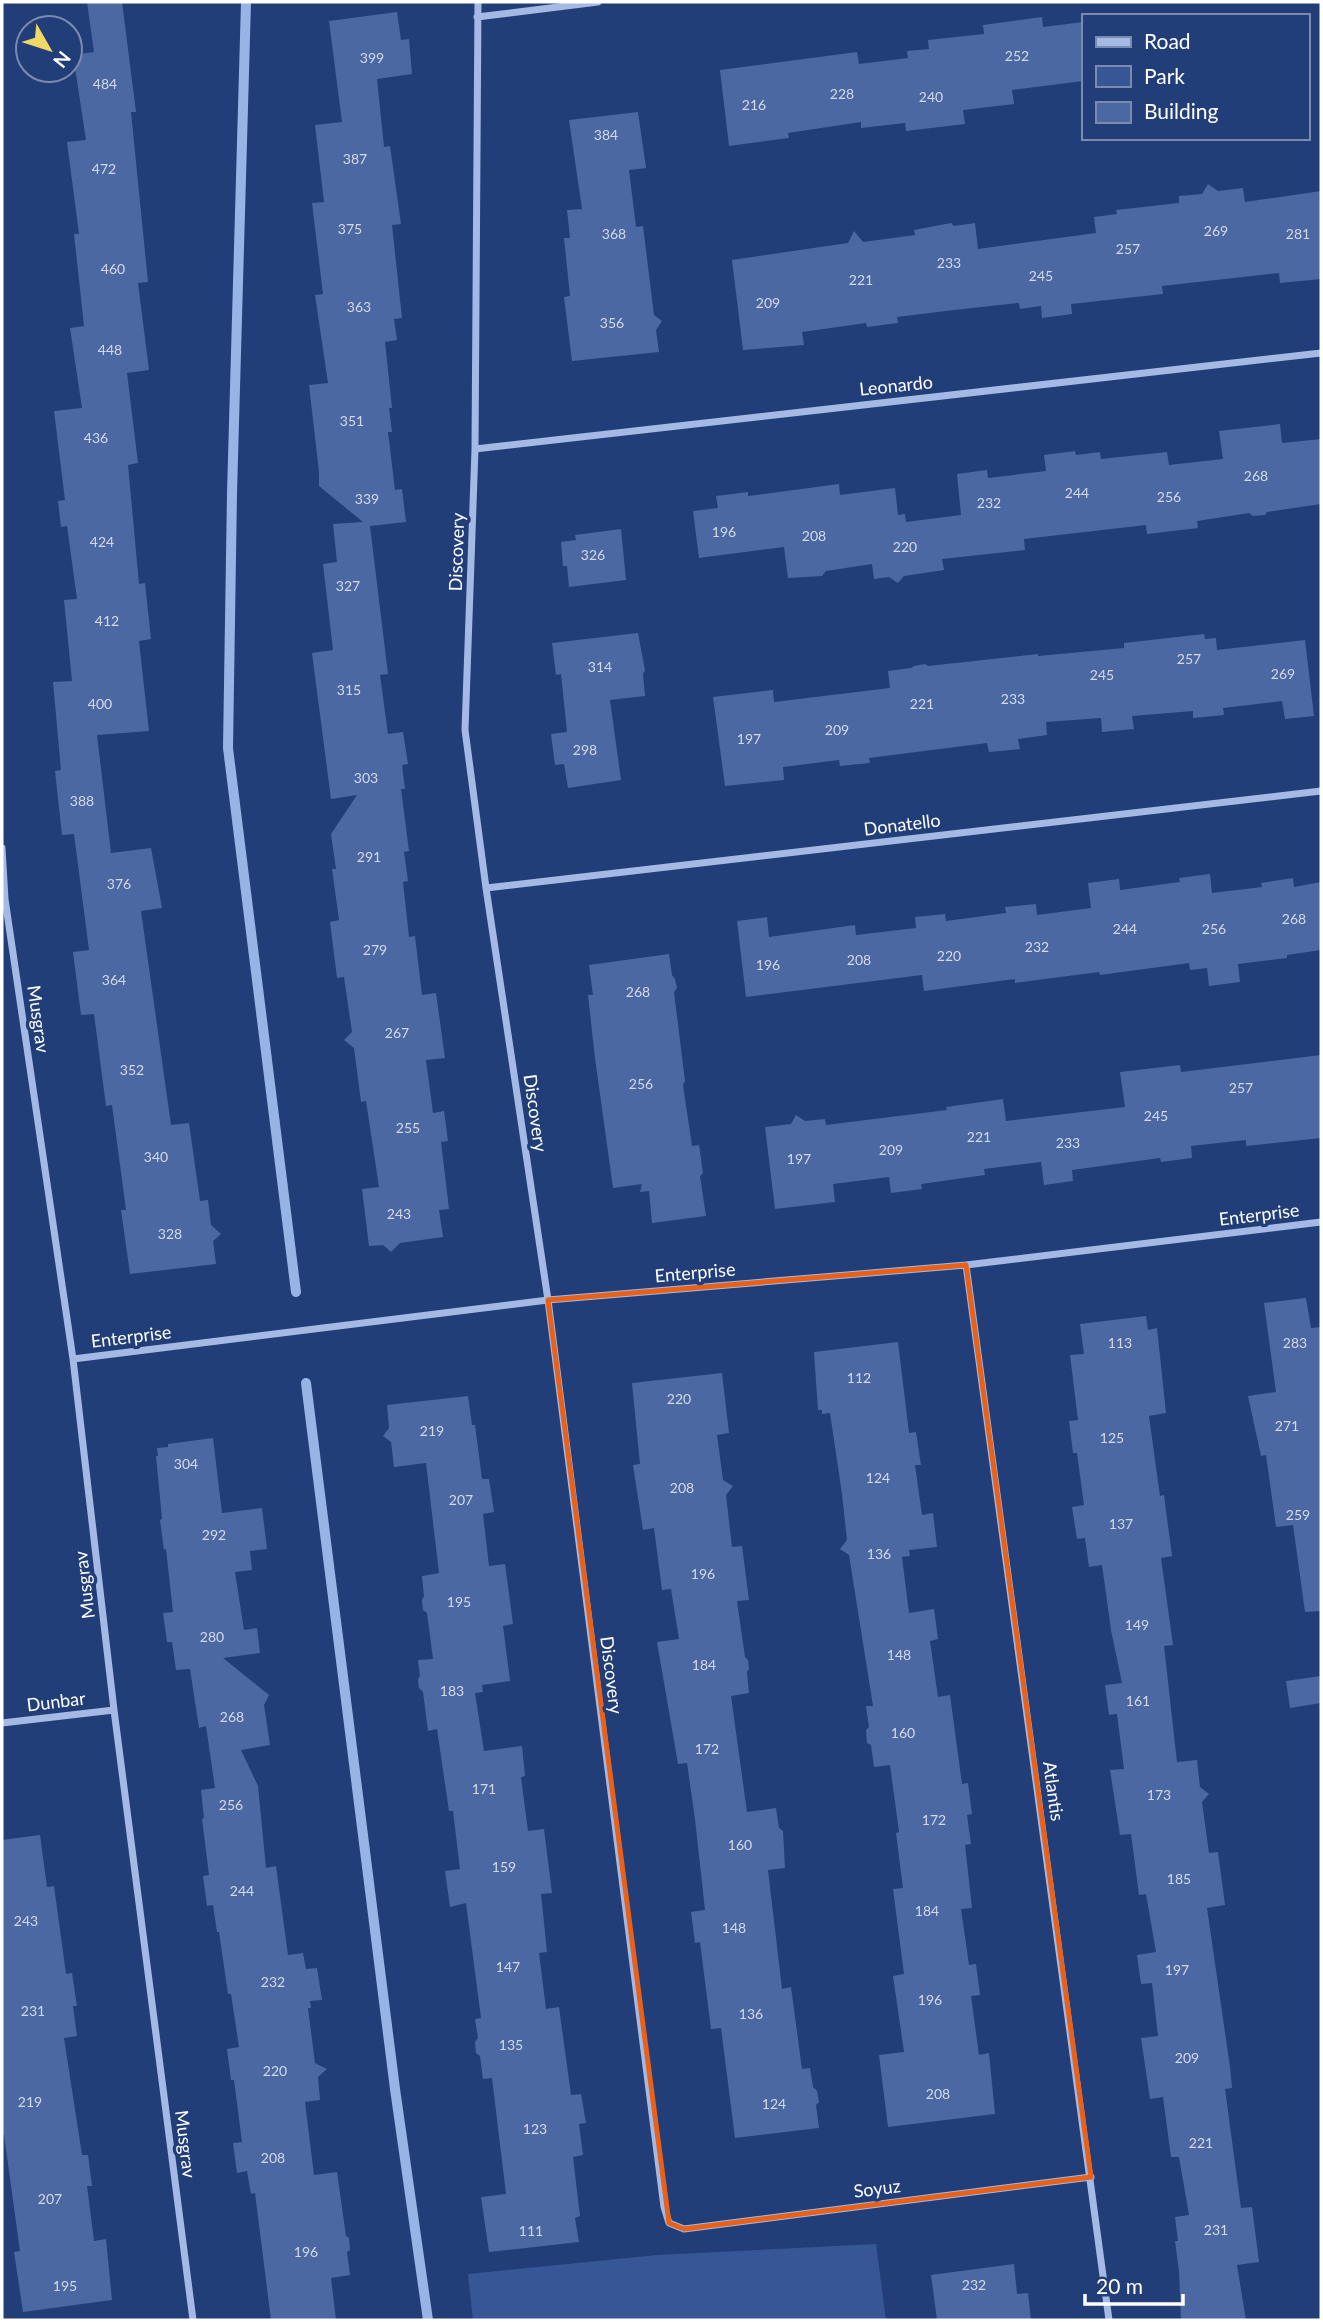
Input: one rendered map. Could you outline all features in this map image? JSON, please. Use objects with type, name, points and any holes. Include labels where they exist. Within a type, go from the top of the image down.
[{"type":"street","name":"Discovery","points":[[478,2],[475,449],[465,730],[548,1300],[668,2222]]},
{"type":"street","points":[[477,17],[598,2]]},
{"type":"street","name":"Leonardo","points":[[475,449],[1321,353]]},
{"type":"street","name":"Donatello","points":[[486,888],[1321,792]]},
{"type":"street","name":"Musgrav","points":[[2,848],[5,899],[73,1359],[114,1710],[193,2320]]},
{"type":"street","name":"Enterprise","points":[[73,1359],[548,1300],[966,1265],[1321,1223]]},
{"type":"street","name":"Atlantis","points":[[966,1265],[1110,2320]]},
{"type":"street","name":"Dunbar","points":[[2,1723],[114,1710]]},
{"type":"street","name":"Soyuz","points":[[668,2222],[684,2229],[1091,2177]]},
{"type":"highlighted area","points":[[966,1265],[1091,2177],[684,2229],[669,2223],[548,1300]]},
{"type":"green space","points":[[876,2244],[886,2320],[473,2320],[468,2274],[657,2255]]},
{"type":"building","points":[[87,2],[122,2],[136,112],[131,112],[148,282],[138,283],[149,370],[127,373],[138,463],[128,465],[139,584],[145,583],[151,639],[139,641],[149,731],[97,735],[111,853],[151,848],[162,908],[141,911],[171,1125],[189,1123],[200,1201],[208,1200],[211,1225],[221,1234],[213,1241],[216,1264],[130,1274],[121,1210],[126,1210],[112,1105],[106,1106],[94,1014],[81,1015],[73,952],[89,950],[74,834],[62,835],[55,771],[61,770],[53,682],[72,681],[64,600],[77,599],[67,526],[61,527],[58,501],[65,500],[54,411],[82,408],[70,328],[84,326],[74,234],[79,234],[67,142],[86,140],[77,84],[84,84],[84,53],[94,52]]},
{"type":"building","points":[[397,12],[401,40],[409,39],[412,74],[377,79],[384,147],[390,146],[401,224],[392,225],[402,318],[394,319],[397,340],[385,342],[392,408],[389,408],[392,432],[388,432],[395,490],[402,489],[406,522],[370,526],[388,674],[380,675],[388,734],[403,732],[408,764],[402,765],[405,789],[401,789],[409,851],[404,852],[408,881],[403,882],[409,937],[415,936],[422,995],[436,993],[445,1058],[426,1060],[433,1113],[444,1111],[448,1141],[441,1142],[449,1209],[439,1210],[443,1237],[400,1243],[391,1252],[383,1245],[369,1246],[362,1189],[379,1187],[366,1101],[361,1102],[354,1048],[344,1040],[352,1032],[344,977],[337,978],[330,922],[339,920],[332,869],[336,869],[331,834],[357,795],[331,799],[312,653],[333,650],[323,564],[337,562],[333,524],[363,522],[319,486],[309,385],[328,383],[315,295],[323,294],[312,203],[324,202],[315,125],[342,122],[329,21]]},
{"type":"building","points":[[1042,17],[1043,27],[1082,22],[1082,81],[1012,90],[1014,104],[963,110],[965,124],[906,131],[905,123],[861,128],[861,122],[788,133],[789,138],[729,146],[720,70],[857,52],[859,64],[908,58],[907,51],[929,49],[928,40],[984,34],[983,25]]},
{"type":"building","points":[[638,112],[646,168],[629,170],[636,227],[643,226],[654,315],[662,321],[656,330],[659,352],[572,361],[564,297],[570,296],[564,238],[570,238],[567,210],[582,209],[569,120]]},
{"type":"building","points":[[1208,184],[1218,191],[1243,188],[1245,202],[1321,191],[1321,279],[1280,283],[1279,273],[1162,286],[1163,294],[1071,304],[1072,314],[1042,318],[1041,306],[1020,309],[1019,303],[897,317],[898,323],[867,327],[866,323],[802,332],[804,345],[743,350],[732,260],[848,243],[854,231],[863,242],[915,235],[914,230],[951,223],[954,226],[975,223],[978,249],[1096,233],[1094,217],[1117,214],[1116,210],[1179,203],[1179,196],[1202,194]]},
{"type":"building","points":[[1280,424],[1282,443],[1321,439],[1321,504],[1267,512],[1265,515],[1253,516],[1249,513],[1197,521],[1198,528],[1147,534],[1146,525],[1024,539],[1025,550],[942,559],[944,570],[904,576],[898,583],[889,577],[874,579],[872,564],[826,571],[822,576],[788,578],[784,547],[699,558],[693,511],[718,508],[716,496],[748,492],[748,496],[839,484],[840,495],[895,488],[898,515],[905,514],[906,522],[961,515],[957,474],[987,470],[988,478],[1046,471],[1044,455],[1075,451],[1076,455],[1100,452],[1101,459],[1167,452],[1169,465],[1223,459],[1219,431]]},
{"type":"building","points":[[621,529],[626,580],[569,587],[567,566],[563,566],[561,542],[576,540],[575,535]]},
{"type":"building","points":[[638,633],[645,670],[645,696],[610,700],[621,780],[568,788],[564,764],[555,765],[551,734],[567,732],[561,674],[556,675],[552,643]]},
{"type":"building","points":[[1204,634],[1205,639],[1216,638],[1217,650],[1305,640],[1314,716],[1285,719],[1282,701],[1223,708],[1224,715],[1193,718],[1193,711],[1132,716],[1134,729],[1102,732],[1101,718],[1046,722],[1047,735],[1018,739],[1020,749],[989,752],[987,743],[869,758],[870,763],[840,766],[839,760],[783,767],[784,780],[725,786],[713,697],[773,690],[774,702],[890,688],[888,671],[925,664],[928,666],[1124,648],[1124,643]]},
{"type":"building","points":[[1210,874],[1212,893],[1262,887],[1261,883],[1293,878],[1294,887],[1321,882],[1321,950],[1287,955],[1287,958],[1238,964],[1240,982],[1209,986],[1207,968],[1190,970],[1189,963],[1100,975],[1099,972],[1015,983],[1015,979],[924,991],[922,975],[746,997],[737,921],[767,917],[769,937],[855,925],[856,935],[916,928],[915,917],[945,914],[946,921],[1006,913],[1005,907],[1036,904],[1037,915],[1091,908],[1088,883],[1119,879],[1120,890],[1180,882],[1179,878]]},
{"type":"building","points":[[669,954],[677,988],[674,992],[685,1081],[683,1085],[692,1146],[699,1145],[706,1216],[652,1223],[649,1191],[640,1192],[642,1184],[613,1188],[588,995],[593,995],[589,965]]},
{"type":"building","points":[[1321,1055],[1321,1138],[1246,1146],[1246,1140],[1191,1146],[1192,1158],[1161,1162],[1160,1158],[1072,1170],[1073,1181],[1044,1185],[1041,1162],[984,1169],[985,1175],[921,1184],[922,1189],[891,1193],[889,1177],[833,1184],[835,1202],[775,1209],[765,1127],[791,1124],[796,1115],[805,1121],[825,1119],[826,1125],[947,1110],[946,1107],[1003,1099],[1006,1121],[1125,1107],[1120,1072],[1180,1065],[1181,1072]]},
{"type":"building","points":[[1306,1298],[1311,1328],[1321,1327],[1321,1611],[1305,1612],[1293,1525],[1276,1527],[1266,1455],[1261,1456],[1248,1396],[1276,1392],[1264,1303]]},
{"type":"building","points":[[1146,1316],[1148,1330],[1157,1328],[1166,1413],[1149,1416],[1160,1496],[1164,1495],[1172,1556],[1161,1558],[1173,1645],[1164,1646],[1177,1762],[1197,1760],[1200,1787],[1209,1794],[1202,1802],[1209,1853],[1218,1852],[1225,1905],[1207,1908],[1230,2067],[1232,2088],[1225,2089],[1241,2208],[1252,2207],[1259,2262],[1237,2265],[1246,2320],[1181,2320],[1175,2217],[1189,2215],[1179,2157],[1171,2157],[1163,2097],[1150,2099],[1141,2038],[1158,2036],[1152,1983],[1141,1984],[1137,1955],[1156,1952],[1146,1894],[1139,1895],[1131,1834],[1120,1835],[1110,1770],[1124,1769],[1117,1714],[1109,1715],[1105,1685],[1122,1683],[1102,1565],[1089,1567],[1085,1538],[1077,1539],[1072,1507],[1084,1505],[1077,1453],[1073,1453],[1069,1421],[1078,1420],[1070,1355],[1084,1354],[1080,1324]]},
{"type":"building","points":[[898,1342],[909,1433],[916,1432],[921,1465],[915,1465],[922,1515],[933,1513],[937,1547],[909,1550],[910,1556],[902,1557],[909,1613],[934,1609],[938,1639],[930,1641],[938,1697],[950,1695],[962,1784],[968,1783],[972,1814],[967,1815],[971,1844],[965,1845],[972,1908],[961,1909],[969,1965],[976,1964],[980,1995],[971,1996],[979,2055],[989,2053],[995,2114],[888,2127],[879,2055],[904,2052],[893,1976],[904,1974],[893,1889],[903,1888],[896,1833],[899,1832],[890,1765],[874,1767],[871,1745],[867,1743],[866,1730],[869,1727],[866,1706],[873,1706],[849,1555],[840,1549],[847,1540],[842,1494],[830,1413],[822,1414],[822,1410],[818,1410],[814,1352]]},
{"type":"building","points":[[722,1373],[729,1433],[717,1435],[723,1480],[733,1486],[726,1495],[732,1547],[742,1546],[749,1600],[737,1601],[745,1657],[748,1660],[749,1693],[731,1696],[747,1812],[776,1808],[779,1828],[783,1831],[785,1868],[768,1870],[782,1989],[791,1987],[802,2069],[810,2068],[819,2102],[816,2105],[819,2128],[735,2138],[721,2028],[711,2029],[700,1942],[695,1943],[691,1912],[705,1910],[687,1763],[678,1764],[657,1642],[679,1639],[671,1589],[662,1590],[654,1528],[643,1530],[633,1465],[640,1464],[632,1383]]},
{"type":"building","points":[[468,1396],[482,1479],[489,1479],[494,1512],[483,1514],[489,1566],[505,1564],[513,1624],[503,1626],[510,1681],[482,1685],[483,1692],[475,1693],[484,1751],[522,1746],[525,1776],[521,1777],[528,1831],[544,1829],[552,1893],[541,1894],[547,1952],[539,1953],[546,2009],[559,2007],[571,2095],[581,2094],[586,2123],[579,2124],[583,2155],[573,2157],[580,2216],[575,2218],[579,2242],[489,2252],[481,2197],[506,2194],[492,2078],[483,2079],[480,2056],[476,2053],[475,2042],[478,2038],[475,2019],[481,2018],[466,1903],[450,1907],[445,1871],[460,1869],[453,1811],[449,1811],[437,1729],[428,1731],[423,1692],[419,1688],[418,1679],[418,1660],[433,1659],[427,1613],[423,1610],[422,1576],[439,1573],[426,1463],[394,1467],[391,1442],[383,1436],[389,1428],[387,1405]]},
{"type":"building","points":[[213,1438],[222,1513],[262,1508],[267,1549],[250,1551],[252,1570],[235,1572],[244,1630],[257,1628],[260,1653],[223,1658],[269,1695],[264,1705],[270,1745],[241,1750],[258,1786],[266,1868],[276,1866],[288,1955],[303,1953],[306,1969],[317,1968],[322,2000],[310,2001],[311,2008],[308,2008],[315,2063],[327,2069],[318,2077],[320,2100],[305,2102],[314,2175],[337,2172],[346,2236],[349,2238],[350,2250],[347,2252],[350,2275],[331,2278],[336,2320],[271,2320],[255,2193],[251,2194],[247,2171],[237,2173],[233,2143],[242,2142],[227,2049],[239,2047],[219,1932],[213,1905],[207,1906],[203,1876],[209,1875],[201,1790],[215,1788],[206,1726],[199,1728],[190,1669],[176,1670],[172,1642],[167,1642],[163,1613],[173,1612],[160,1520],[156,1456],[157,1448],[168,1447],[168,1444]]},
{"type":"building","points":[[1321,1676],[1321,1703],[1290,1708],[1286,1681]]},
{"type":"building","points":[[40,1835],[47,1887],[54,1886],[66,1974],[72,1973],[77,2006],[73,2006],[77,2036],[64,2038],[82,2155],[88,2155],[92,2186],[87,2186],[94,2241],[106,2239],[112,2300],[23,2312],[14,2252],[20,2251],[2,2135],[2,1840]]},
{"type":"building","points":[[1014,2264],[1017,2294],[1028,2293],[1031,2320],[937,2320],[931,2275]]},
{"type":"waterway","points":[[246,2],[232,493],[228,748],[296,1292]]},
{"type":"waterway","points":[[306,1383],[395,2089],[428,2320]]}]
